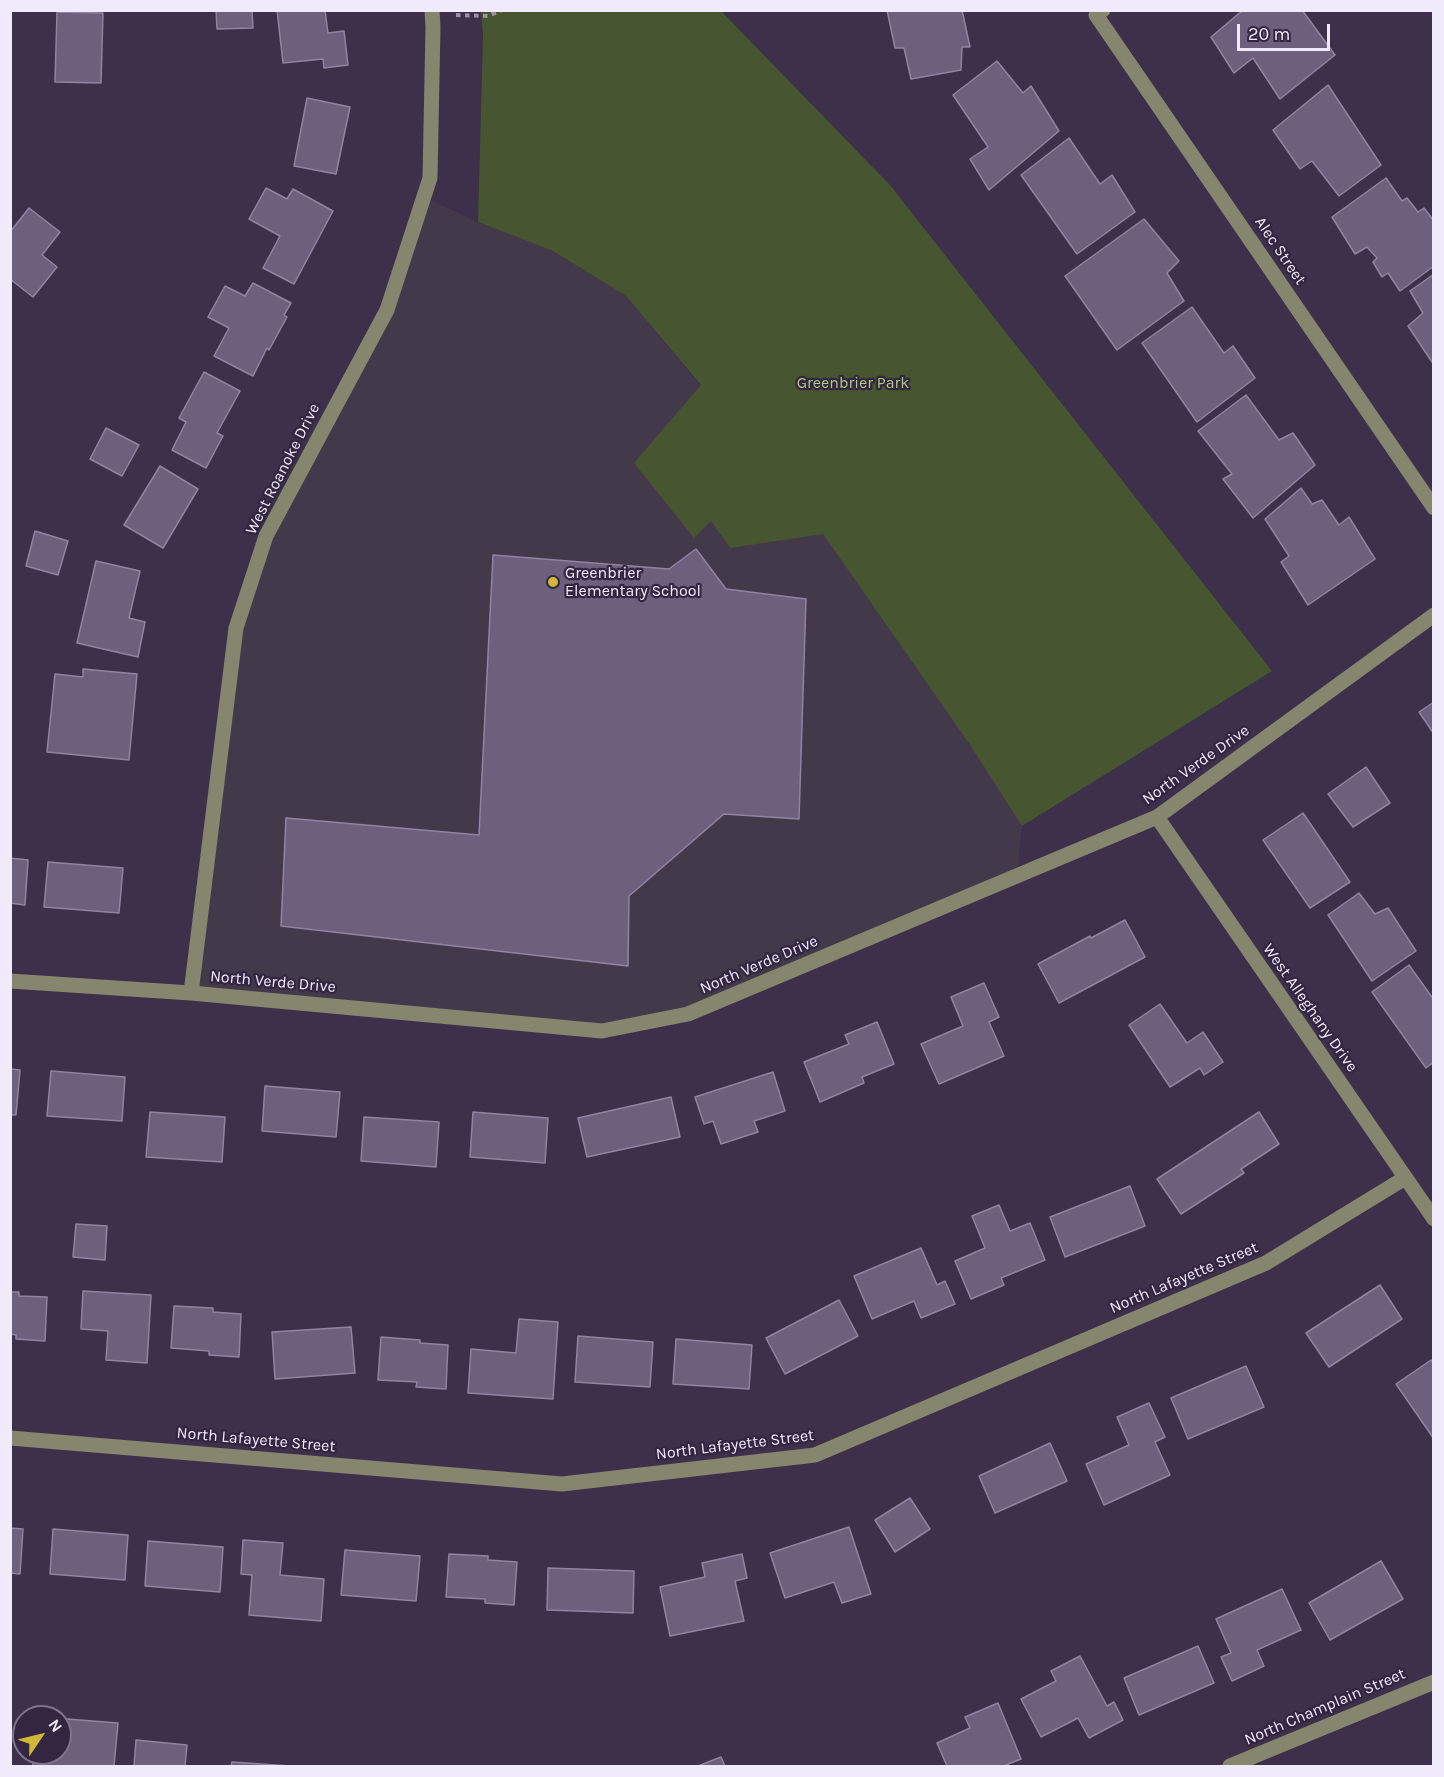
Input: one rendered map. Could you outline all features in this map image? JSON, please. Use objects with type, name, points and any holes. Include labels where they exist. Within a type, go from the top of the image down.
[{"type":"street","name":"West Roanoke Drive","points":[[191,993],[236,628],[266,536],[387,310],[430,178],[432,13]]},
{"type":"street","name":"Alec Street","points":[[1100,13],[1434,508]]},
{"type":"street","name":"North Verde Drive","points":[[10,981],[191,993],[602,1031],[688,1014],[1157,817],[1434,615]]},
{"type":"street","name":"West Alleghany Drive","points":[[1157,817],[1434,1219]]},
{"type":"street","name":"North Lafayette Street","points":[[10,1438],[562,1484],[815,1455],[1266,1263],[1405,1178]]},
{"type":"street","name":"North Champlain Street","points":[[1230,1767],[1434,1682]]},
{"type":"path","points":[[432,13],[488,16],[502,10]]},
{"type":"shaded area","name":"Greenbrier Elementary School","points":[[424,197],[478,222],[553,251],[626,296],[823,534],[970,745],[1022,826],[1017,876],[688,1014],[602,1031],[191,993],[236,628],[266,536],[387,310]]},
{"type":"green space","name":"Greenbrier Park","points":[[481,11],[721,11],[890,185],[1272,671],[1022,826],[970,745],[823,534],[730,548],[711,521],[694,538],[634,463],[701,385],[626,296],[553,251],[478,222],[483,36]]},
{"type":"building","points":[[216,10],[252,10],[253,28],[217,29]]},
{"type":"building","points":[[277,10],[325,10],[328,33],[344,31],[348,65],[324,68],[323,59],[283,63]]},
{"type":"building","points":[[887,10],[962,10],[970,47],[962,47],[961,70],[911,79],[904,48],[895,48]]},
{"type":"building","points":[[1243,10],[1302,10],[1335,55],[1280,99],[1253,58],[1234,73],[1211,37]]},
{"type":"building","points":[[57,12],[103,13],[101,83],[55,82]]},
{"type":"building","points":[[997,61],[1023,93],[1031,86],[1059,131],[989,190],[970,159],[988,147],[953,95]]},
{"type":"building","points":[[1328,85],[1381,165],[1339,196],[1312,161],[1300,169],[1273,130]]},
{"type":"building","points":[[307,98],[350,107],[336,174],[294,166]]},
{"type":"building","points":[[1069,138],[1100,184],[1112,175],[1135,212],[1077,254],[1021,175]]},
{"type":"building","points":[[1386,178],[1402,201],[1407,198],[1418,212],[1424,208],[1434,221],[1434,266],[1400,291],[1388,273],[1382,277],[1373,262],[1377,258],[1367,247],[1355,254],[1332,217]]},
{"type":"building","points":[[266,188],[287,199],[293,189],[333,211],[294,284],[263,268],[280,236],[249,219]]},
{"type":"building","points":[[29,208],[60,232],[42,255],[57,267],[33,297],[10,279],[10,232]]},
{"type":"building","points":[[1144,219],[1179,261],[1167,273],[1184,301],[1117,350],[1065,276]]},
{"type":"building","points":[[1434,274],[1434,365],[1408,326],[1423,313],[1410,291]]},
{"type":"building","points":[[253,283],[291,303],[284,315],[287,317],[269,350],[267,348],[253,376],[214,356],[229,328],[208,317],[225,286],[245,296]]},
{"type":"building","points":[[1192,307],[1224,353],[1233,346],[1255,378],[1197,422],[1142,343]]},
{"type":"building","points":[[204,372],[240,391],[217,433],[223,436],[206,468],[172,450],[186,422],[179,418]]},
{"type":"building","points":[[1246,395],[1279,440],[1293,433],[1315,465],[1253,518],[1223,479],[1232,474],[1198,431]]},
{"type":"building","points":[[106,428],[139,445],[122,476],[90,459]]},
{"type":"building","points":[[160,466],[198,489],[163,548],[124,525]]},
{"type":"building","points":[[1301,488],[1312,504],[1322,500],[1339,525],[1349,517],[1375,559],[1308,605],[1281,562],[1289,556],[1265,519]]},
{"type":"building","points":[[35,531],[68,541],[58,575],[26,566]]},
{"type":"building","points":[[696,549],[726,589],[806,599],[799,819],[724,814],[629,896],[628,966],[281,926],[286,818],[479,835],[493,555],[669,569]]},
{"type":"building","points":[[96,561],[140,571],[129,618],[145,622],[138,657],[77,643]]},
{"type":"building","points":[[83,669],[137,674],[129,760],[47,752],[55,674],[83,677]]},
{"type":"building","points":[[1434,702],[1434,734],[1419,712]]},
{"type":"building","points":[[1366,767],[1390,803],[1353,827],[1328,794]]},
{"type":"building","points":[[1303,813],[1350,882],[1310,908],[1263,840]]},
{"type":"building","points":[[10,858],[28,860],[25,905],[10,903]]},
{"type":"building","points":[[48,862],[123,868],[119,913],[44,907]]},
{"type":"building","points":[[1359,893],[1375,914],[1388,908],[1416,951],[1372,981],[1328,915]]},
{"type":"building","points":[[1125,920],[1145,957],[1059,1003],[1038,964]]},
{"type":"building","points":[[1409,965],[1434,1000],[1434,1062],[1426,1068],[1372,992]]},
{"type":"building","points":[[984,983],[999,1017],[989,1022],[1004,1056],[939,1084],[921,1044],[963,1026],[951,997]]},
{"type":"building","points":[[1160,1004],[1187,1043],[1203,1032],[1223,1062],[1204,1075],[1200,1068],[1170,1087],[1129,1025]]},
{"type":"building","points":[[877,1022],[894,1064],[862,1077],[864,1083],[820,1102],[804,1062],[849,1044],[845,1035]]},
{"type":"building","points":[[10,1069],[20,1070],[16,1115],[10,1115]]},
{"type":"building","points":[[51,1071],[125,1077],[122,1121],[47,1116]]},
{"type":"building","points":[[773,1072],[785,1111],[754,1121],[758,1132],[721,1144],[713,1121],[704,1124],[695,1097]]},
{"type":"building","points":[[265,1086],[340,1092],[336,1137],[262,1131]]},
{"type":"building","points":[[671,1097],[680,1137],[587,1157],[578,1118]]},
{"type":"building","points":[[150,1112],[225,1117],[222,1162],[146,1157]]},
{"type":"building","points":[[473,1112],[548,1118],[545,1163],[470,1157]]},
{"type":"building","points":[[1259,1112],[1279,1144],[1241,1169],[1244,1173],[1181,1214],[1157,1179]]},
{"type":"building","points":[[364,1117],[439,1122],[436,1167],[361,1161]]},
{"type":"building","points":[[1130,1186],[1145,1226],[1065,1257],[1050,1217]]},
{"type":"building","points":[[999,1205],[1010,1231],[1030,1223],[1045,1260],[1001,1278],[1004,1285],[971,1299],[955,1261],[985,1248],[972,1216]]},
{"type":"building","points":[[76,1224],[107,1226],[105,1260],[73,1257]]},
{"type":"building","points":[[921,1248],[937,1285],[945,1281],[955,1304],[921,1318],[914,1301],[872,1319],[854,1276]]},
{"type":"building","points":[[1380,1285],[1402,1319],[1329,1367],[1306,1333]]},
{"type":"building","points":[[83,1291],[151,1295],[147,1363],[106,1360],[108,1331],[81,1329]]},
{"type":"building","points":[[10,1292],[19,1292],[19,1296],[47,1297],[45,1341],[16,1339],[16,1335],[10,1334]]},
{"type":"building","points":[[839,1300],[858,1336],[785,1374],[766,1338]]},
{"type":"building","points":[[174,1306],[213,1308],[213,1312],[241,1314],[239,1357],[209,1355],[209,1351],[171,1348]]},
{"type":"building","points":[[519,1319],[558,1322],[553,1399],[468,1393],[471,1349],[516,1353]]},
{"type":"building","points":[[351,1327],[355,1373],[275,1379],[272,1332]]},
{"type":"building","points":[[578,1336],[653,1342],[650,1387],[575,1382]]},
{"type":"building","points":[[381,1337],[448,1345],[446,1389],[416,1387],[417,1382],[378,1380]]},
{"type":"building","points":[[676,1339],[752,1345],[749,1389],[673,1384]]},
{"type":"building","points":[[1431,1360],[1434,1364],[1434,1439],[1396,1384]]},
{"type":"building","points":[[1246,1366],[1264,1407],[1188,1439],[1171,1398]]},
{"type":"building","points":[[1149,1403],[1165,1437],[1155,1442],[1170,1475],[1104,1505],[1086,1464],[1129,1445],[1117,1417]]},
{"type":"building","points":[[1050,1443],[1067,1481],[995,1513],[979,1476]]},
{"type":"building","points":[[910,1498],[930,1529],[895,1552],[875,1520]]},
{"type":"building","points":[[849,1527],[871,1594],[842,1603],[834,1582],[785,1598],[770,1553]]},
{"type":"building","points":[[10,1528],[23,1529],[20,1574],[10,1573]]},
{"type":"building","points":[[53,1529],[128,1535],[125,1580],[50,1574]]},
{"type":"building","points":[[243,1540],[283,1543],[280,1575],[324,1579],[321,1621],[249,1615],[252,1575],[241,1574]]},
{"type":"building","points":[[148,1541],[223,1547],[220,1592],[145,1586]]},
{"type":"building","points":[[345,1550],[420,1556],[416,1601],[341,1595]]},
{"type":"building","points":[[449,1554],[488,1556],[488,1560],[517,1562],[514,1605],[485,1603],[485,1599],[446,1597]]},
{"type":"building","points":[[742,1554],[747,1578],[735,1581],[744,1621],[670,1636],[660,1587],[705,1577],[702,1563]]},
{"type":"building","points":[[1381,1561],[1403,1599],[1330,1640],[1309,1603]]},
{"type":"building","points":[[548,1568],[634,1571],[633,1613],[547,1610]]},
{"type":"building","points":[[1282,1589],[1301,1630],[1257,1650],[1264,1666],[1232,1681],[1221,1657],[1231,1653],[1216,1619]]},
{"type":"building","points":[[1198,1646],[1214,1683],[1139,1715],[1124,1678]]},
{"type":"building","points":[[1080,1656],[1107,1706],[1114,1702],[1123,1720],[1089,1738],[1078,1718],[1041,1737],[1021,1699],[1056,1681],[1051,1671]]},
{"type":"building","points":[[998,1703],[1021,1759],[1003,1766],[947,1766],[937,1743],[970,1728],[965,1717]]},
{"type":"building","points":[[72,1719],[118,1723],[114,1766],[33,1766],[72,1765]]},
{"type":"building","points":[[136,1740],[187,1745],[185,1766],[134,1766]]},
{"type":"building","points":[[721,1757],[725,1766],[698,1766]]},
{"type":"building","points":[[232,1762],[291,1766],[231,1766]]},
{"type":"place","name":"Greenbrier Elementary School","points":[[553,582]]}]
